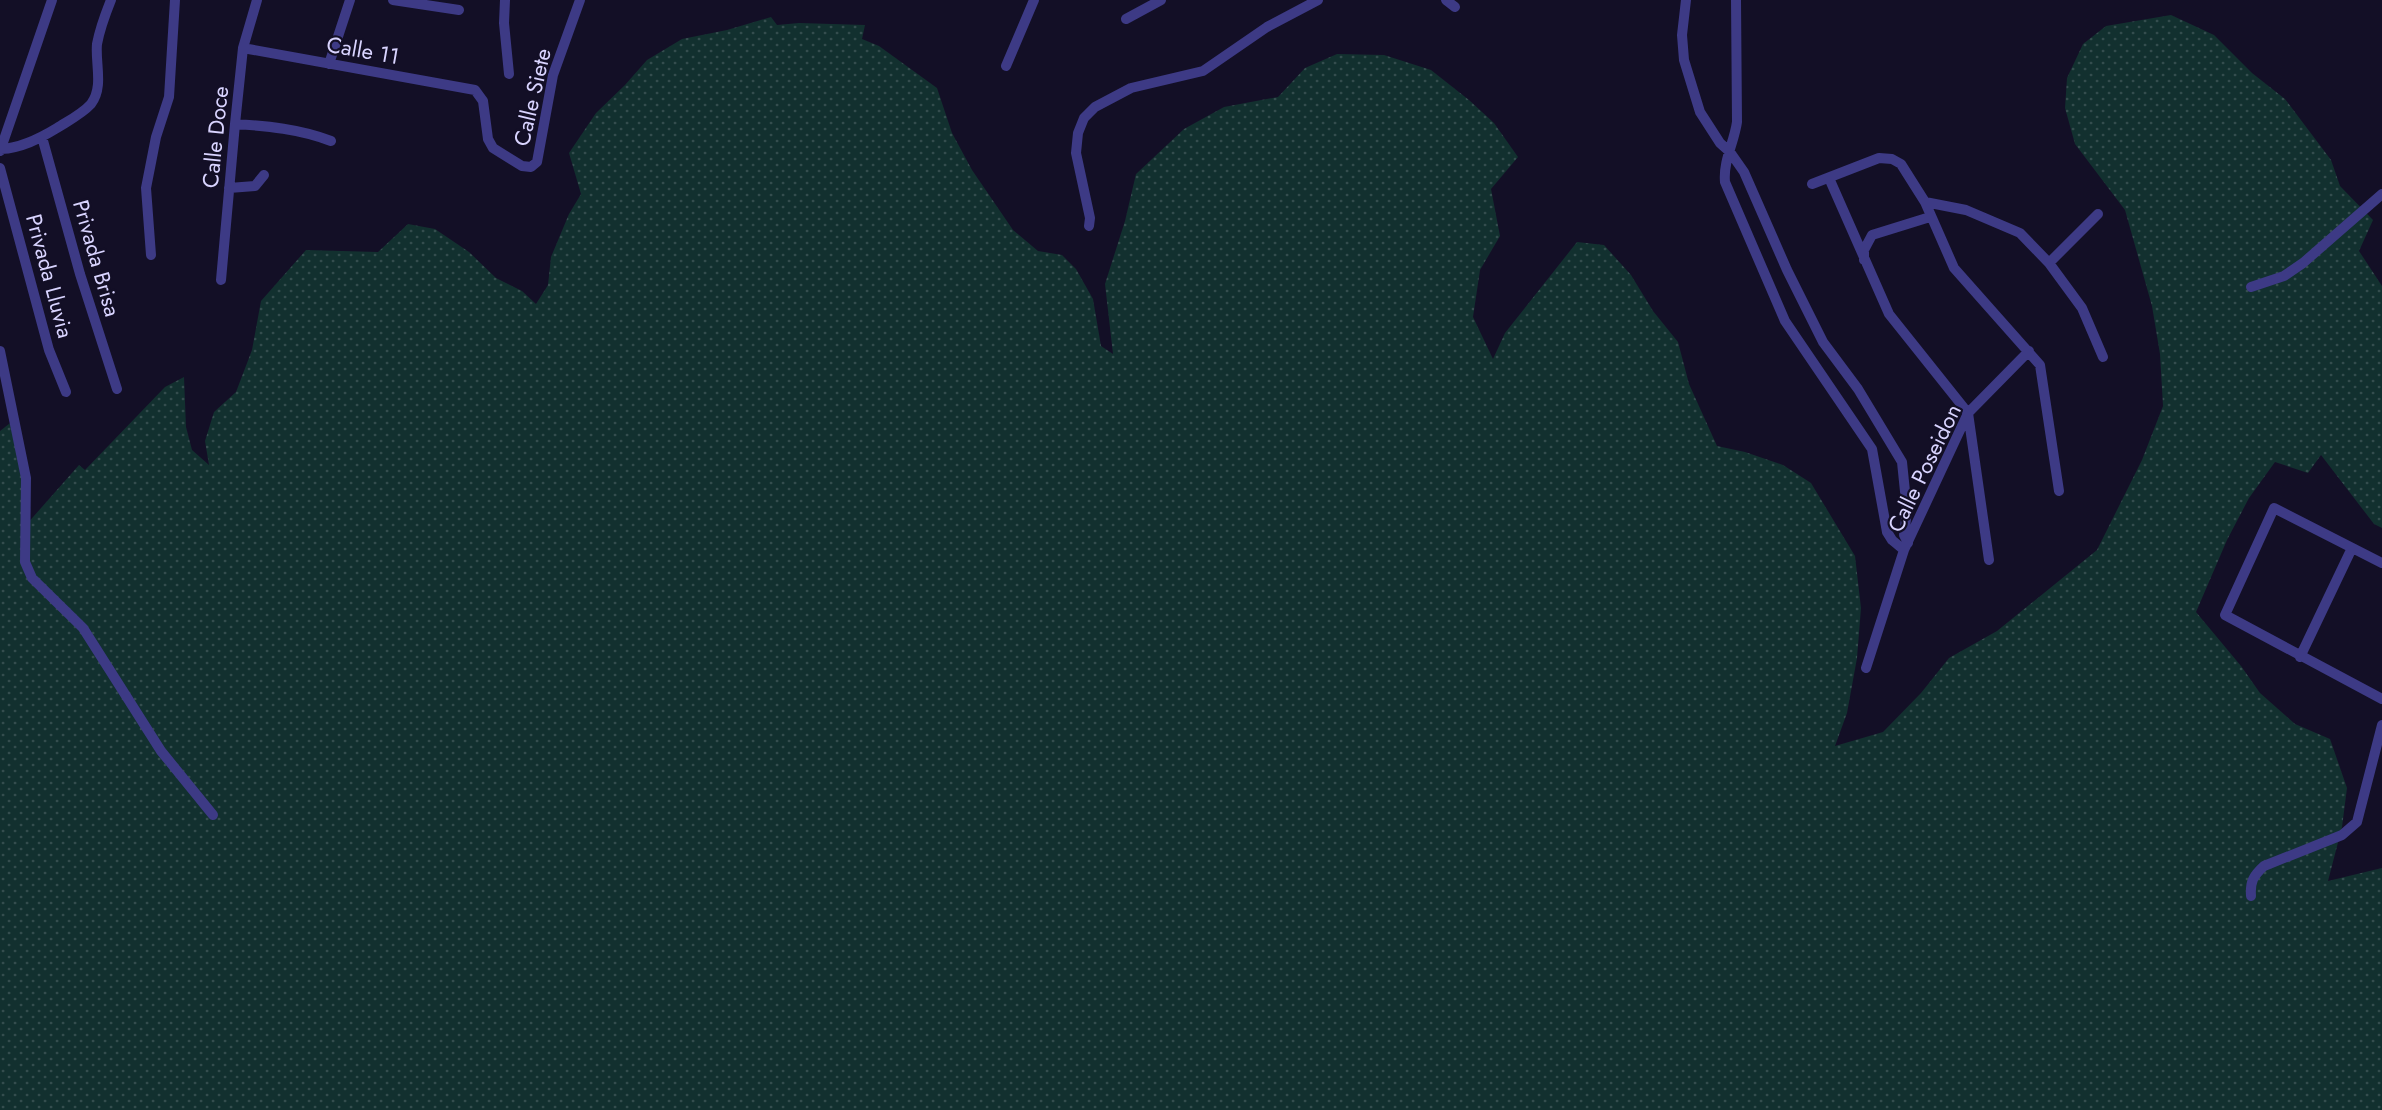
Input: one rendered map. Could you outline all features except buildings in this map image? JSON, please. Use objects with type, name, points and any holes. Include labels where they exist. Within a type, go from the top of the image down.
[{"type":"street","points":[[0,150],[52,0]]},
{"type":"street","points":[[0,150],[42,137],[81,113],[92,102],[97,87],[97,47],[101,23],[111,0]]},
{"type":"street","points":[[151,255],[146,188],[156,137],[169,97],[175,0]]},
{"type":"street","name":"Calle Doce","points":[[221,280],[243,48],[257,0]]},
{"type":"street","points":[[329,64],[351,0]]},
{"type":"street","points":[[393,0],[459,10]]},
{"type":"street","points":[[505,0],[504,23],[509,74]]},
{"type":"street","name":"Calle Siete","points":[[475,90],[483,101],[488,139],[493,148],[522,166],[531,167],[537,162],[553,75],[580,0]]},
{"type":"street","points":[[1006,66],[1034,0]]},
{"type":"street","points":[[1126,19],[1161,0]]},
{"type":"street","points":[[1089,226],[1090,218],[1076,153],[1078,133],[1084,118],[1095,107],[1131,87],[1203,71],[1267,27],[1318,0]]},
{"type":"street","points":[[1686,0],[1682,35],[1684,60],[1700,112],[1720,143],[1730,152],[1744,172],[1787,270],[1823,342],[1858,389],[1902,462],[1907,511],[1904,535],[1906,547],[1866,668]]},
{"type":"street","points":[[1736,0],[1737,122],[1724,171],[1725,182],[1785,321],[1872,449],[1887,532],[1892,540],[1906,547]]},
{"type":"street","name":"Calle 11","points":[[243,48],[475,90]]},
{"type":"street","points":[[235,123],[277,127],[331,141]]},
{"type":"street","name":"Privada Brisa","points":[[42,137],[80,274],[117,389]]},
{"type":"street","points":[[1812,184],[1880,158],[1892,159],[1901,164],[1925,202],[1954,268],[2040,365],[2059,491]]},
{"type":"street","name":"Privada Lluvia","points":[[0,168],[49,350],[66,392]]},
{"type":"street","points":[[229,188],[255,186],[264,175]]},
{"type":"street","points":[[1829,178],[1889,314],[1968,413],[1989,560]]},
{"type":"street","points":[[2250,287],[2284,276],[2323,246],[2382,194]]},
{"type":"street","points":[[1925,202],[1966,210],[2020,233],[2049,263],[2082,308],[2103,357]]},
{"type":"street","points":[[2049,263],[2098,214]]},
{"type":"street","points":[[1864,260],[1864,250],[1872,235],[1930,217]]},
{"type":"street","points":[[1768,280],[1787,270]]},
{"type":"street","points":[[0,351],[26,478],[25,562],[32,578],[83,628],[162,751],[213,815]]},
{"type":"street","name":"Calle Poseidon","points":[[1906,547],[1968,413],[2029,351]]},
{"type":"street","points":[[2382,563],[2274,508],[2225,615],[2382,699]]},
{"type":"street","points":[[2300,657],[2352,548]]},
{"type":"street","points":[[2251,896],[2250,883],[2254,875],[2264,866],[2342,835],[2357,822],[2382,725]]},
{"type":"green space","points":[[2171,15],[2214,35],[2252,73],[2285,99],[2331,160],[2340,186],[2373,220],[2359,251],[2382,286],[2382,528],[2374,524],[2321,455],[2308,473],[2275,462],[2249,498],[2227,540],[2196,612],[2241,666],[2260,693],[2295,724],[2330,739],[2347,788],[2342,827],[2328,881],[2382,868],[2382,1110],[0,1110],[0,431],[14,420],[26,478],[26,525],[79,465],[85,470],[165,387],[184,377],[186,427],[192,450],[209,465],[205,441],[214,412],[236,392],[252,350],[261,301],[306,250],[378,252],[408,224],[435,229],[469,252],[496,278],[522,291],[536,304],[548,285],[551,257],[569,214],[581,194],[569,153],[596,113],[647,60],[682,39],[727,30],[771,17],[777,25],[799,23],[865,25],[862,39],[879,46],[937,88],[952,133],[972,170],[1013,230],[1038,251],[1062,255],[1076,269],[1093,299],[1101,346],[1113,354],[1105,284],[1125,221],[1136,174],[1184,129],[1224,107],[1278,97],[1305,68],[1337,54],[1384,55],[1431,70],[1494,123],[1518,157],[1491,189],[1500,236],[1480,270],[1473,317],[1493,359],[1505,333],[1577,242],[1604,245],[1631,275],[1653,311],[1678,342],[1689,384],[1717,446],[1745,452],[1783,465],[1811,483],[1855,556],[1861,608],[1857,658],[1847,713],[1835,746],[1883,732],[1921,693],[1949,658],[1997,631],[2097,550],[2142,460],[2163,406],[2160,354],[2152,306],[2125,210],[2075,144],[2065,108],[2067,78],[2083,44],[2106,26]]}]
